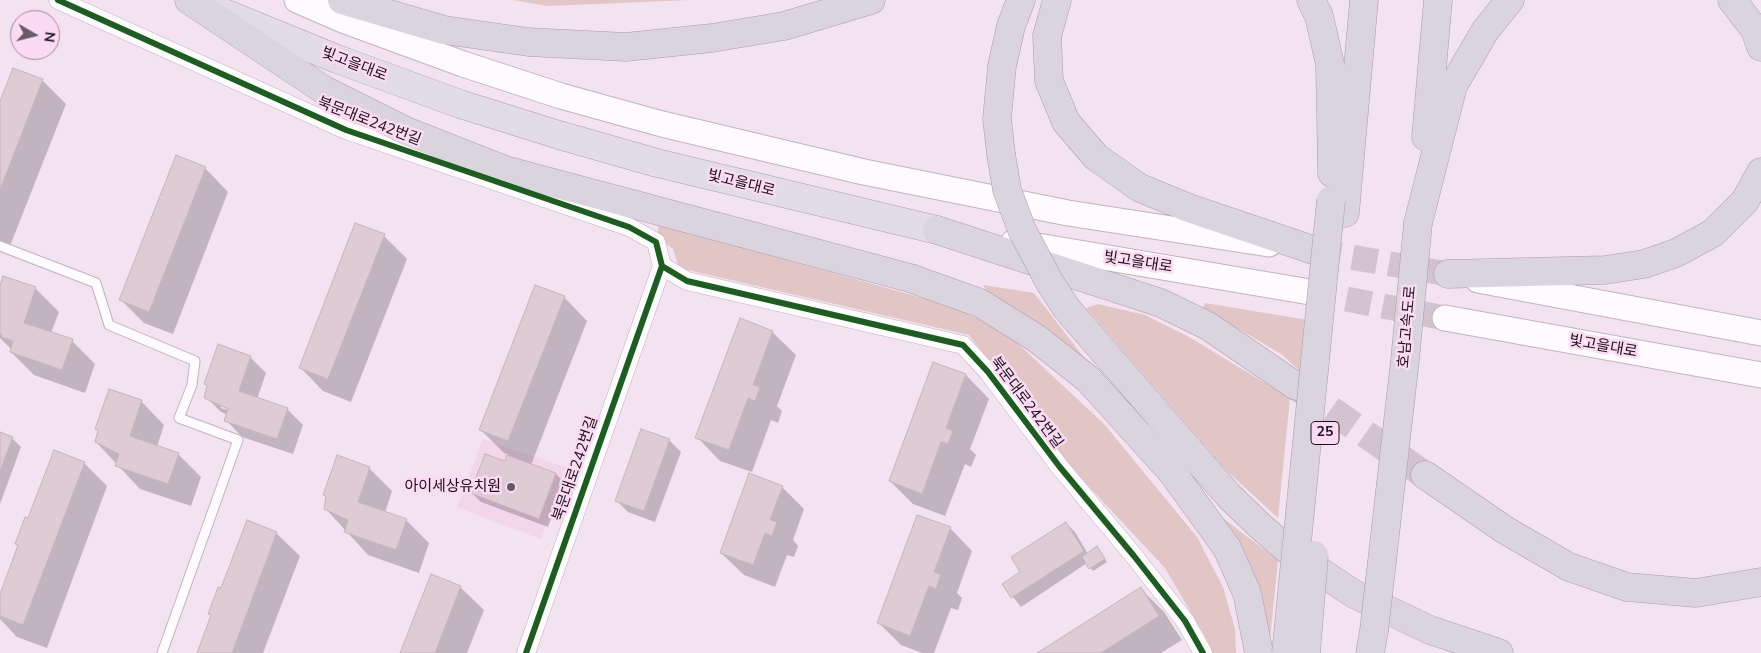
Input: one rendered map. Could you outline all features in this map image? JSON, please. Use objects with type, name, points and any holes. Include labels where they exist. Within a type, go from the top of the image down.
[{"type":"highway","name":"빛고을대로","points":[[190,0],[337,59],[460,104],[550,132],[658,163],[937,230]]},
{"type":"highway","points":[[190,0],[324,90],[406,131],[496,166],[629,204],[910,278],[980,303],[1036,338],[1088,379],[1172,472],[1227,548],[1247,593],[1259,653]]},
{"type":"highway","points":[[342,0],[444,30],[528,42],[626,47],[712,38],[784,26],[871,0]]},
{"type":"highway","points":[[1021,0],[1002,66],[997,120],[1001,154],[1007,190],[1022,230],[1046,276],[1067,308],[1230,496],[1289,551],[1363,598],[1430,630],[1499,653]]},
{"type":"highway","points":[[1058,0],[1046,36],[1049,81],[1066,122],[1096,157],[1140,188],[1190,208],[1316,251]]},
{"type":"highway","points":[[1286,653],[1338,206],[1330,64],[1319,16],[1311,0]]},
{"type":"highway","name":"25","points":[[1306,653],[1338,206],[1364,0]]},
{"type":"highway","name":"호남고속도로","points":[[1372,642],[1405,360],[1438,0]]},
{"type":"highway","points":[[1418,224],[1453,86],[1485,31],[1510,0]]},
{"type":"highway","points":[[1732,0],[1755,30],[1761,47]]},
{"type":"highway","points":[[1448,274],[1605,270],[1644,264],[1660,259],[1676,253],[1713,233],[1745,201],[1761,172]]},
{"type":"highway","points":[[937,230],[1162,303],[1208,326],[1296,386]]},
{"type":"highway","points":[[1425,475],[1505,530],[1568,567],[1628,587],[1696,593],[1761,582]]},
{"type":"main road","points":[[297,0],[343,20],[463,64],[561,96],[671,126],[864,172],[1068,213],[1316,251]]},
{"type":"main road","name":"빛고을대로","points":[[937,230],[1310,292]]},
{"type":"main road","points":[[1448,274],[1761,333]]},
{"type":"main road","name":"빛고을대로","points":[[1445,318],[1761,375]]},
{"type":"street","name":"북문대로242번길","points":[[58,0],[346,130],[629,228],[656,242],[662,266],[526,653]]},
{"type":"street","name":"북문대로242번길","points":[[662,266],[687,282],[963,345],[988,372],[1059,466],[1157,585],[1185,621],[1203,653]]},
{"type":"lane","points":[[0,246],[96,283],[109,325],[195,361],[192,385],[179,418],[238,440],[162,653]]},
{"type":"shaded area","points":[[513,0],[689,0],[548,6]]},
{"type":"shaded area","points":[[659,224],[958,308],[1011,337],[1105,425],[1197,537],[1223,587],[1235,629],[1236,653],[1211,653],[1207,640],[1165,568],[1064,460],[969,335],[679,268],[673,249],[657,237]]},
{"type":"shaded area","points":[[983,285],[1034,293],[1090,365],[992,300]]},
{"type":"shaded area","points":[[1205,303],[1314,321],[1308,378],[1281,354],[1203,308]]},
{"type":"shaded area","points":[[1098,304],[1145,315],[1189,337],[1290,398],[1278,518],[1227,471],[1086,308]]},
{"type":"shaded area","name":"아이세상유치원","points":[[483,439],[565,467],[541,539],[457,507]]},
{"type":"shaded area","points":[[1220,516],[1278,560],[1269,650]]},
{"type":"building","points":[[13,68],[43,79],[0,190],[0,101]]},
{"type":"building","points":[[176,155],[206,167],[149,312],[119,300]]},
{"type":"building","points":[[355,223],[385,234],[328,379],[299,368]]},
{"type":"building","points":[[3,276],[36,287],[24,323],[73,339],[62,370],[10,352],[13,341],[1,337],[2,334],[0,334],[0,285]]},
{"type":"building","points":[[535,285],[565,296],[508,441],[479,430]]},
{"type":"building","points":[[740,318],[773,331],[753,385],[760,387],[755,401],[748,398],[729,450],[695,438]]},
{"type":"building","points":[[218,344],[251,356],[239,391],[288,408],[277,439],[224,421],[228,409],[204,398],[207,385],[204,384]]},
{"type":"building","points":[[933,362],[966,374],[946,428],[953,431],[948,444],[941,442],[922,494],[889,481]]},
{"type":"building","points":[[109,389],[142,400],[130,436],[179,453],[168,484],[115,466],[119,454],[95,442],[98,430],[95,429]]},
{"type":"building","points":[[641,429],[670,439],[644,511],[615,501]]},
{"type":"building","points":[[0,432],[13,437],[0,471]]},
{"type":"building","points":[[54,450],[85,462],[23,625],[0,616],[0,594],[18,545],[15,544],[25,517],[28,518]]},
{"type":"building","points":[[485,454],[505,461],[507,455],[556,473],[539,519],[470,493]]},
{"type":"building","points":[[337,455],[370,467],[358,502],[407,519],[396,550],[344,532],[348,520],[324,509],[326,496],[323,495]]},
{"type":"building","points":[[749,473],[783,486],[770,520],[777,522],[772,536],[765,533],[753,565],[720,553]]},
{"type":"building","points":[[917,515],[951,527],[934,572],[941,575],[936,589],[929,586],[910,636],[877,623]]},
{"type":"building","points":[[247,520],[277,532],[232,653],[197,653],[211,615],[208,614],[218,587],[221,588]]},
{"type":"building","points":[[1066,522],[1084,551],[1011,598],[1002,584],[1020,572],[1011,557]]},
{"type":"building","points":[[1097,546],[1105,559],[1089,569],[1082,557]]},
{"type":"building","points":[[431,574],[461,586],[435,653],[400,653]]},
{"type":"building","points":[[1141,587],[1159,616],[1101,653],[1037,653]]},
{"type":"tunnel","points":[[1316,251],[1448,274]]},
{"type":"tunnel","points":[[1310,292],[1445,318]]},
{"type":"tunnel","points":[[1296,386],[1425,475]]},
{"type":"cycle path","points":[[58,0],[346,130],[629,227],[656,242],[662,266],[526,653]]},
{"type":"cycle path","points":[[662,266],[687,281],[963,345],[988,372],[1059,466],[1185,621],[1203,653]]},
{"type":"place","name":"아이세상유치원","points":[[511,487]]}]
